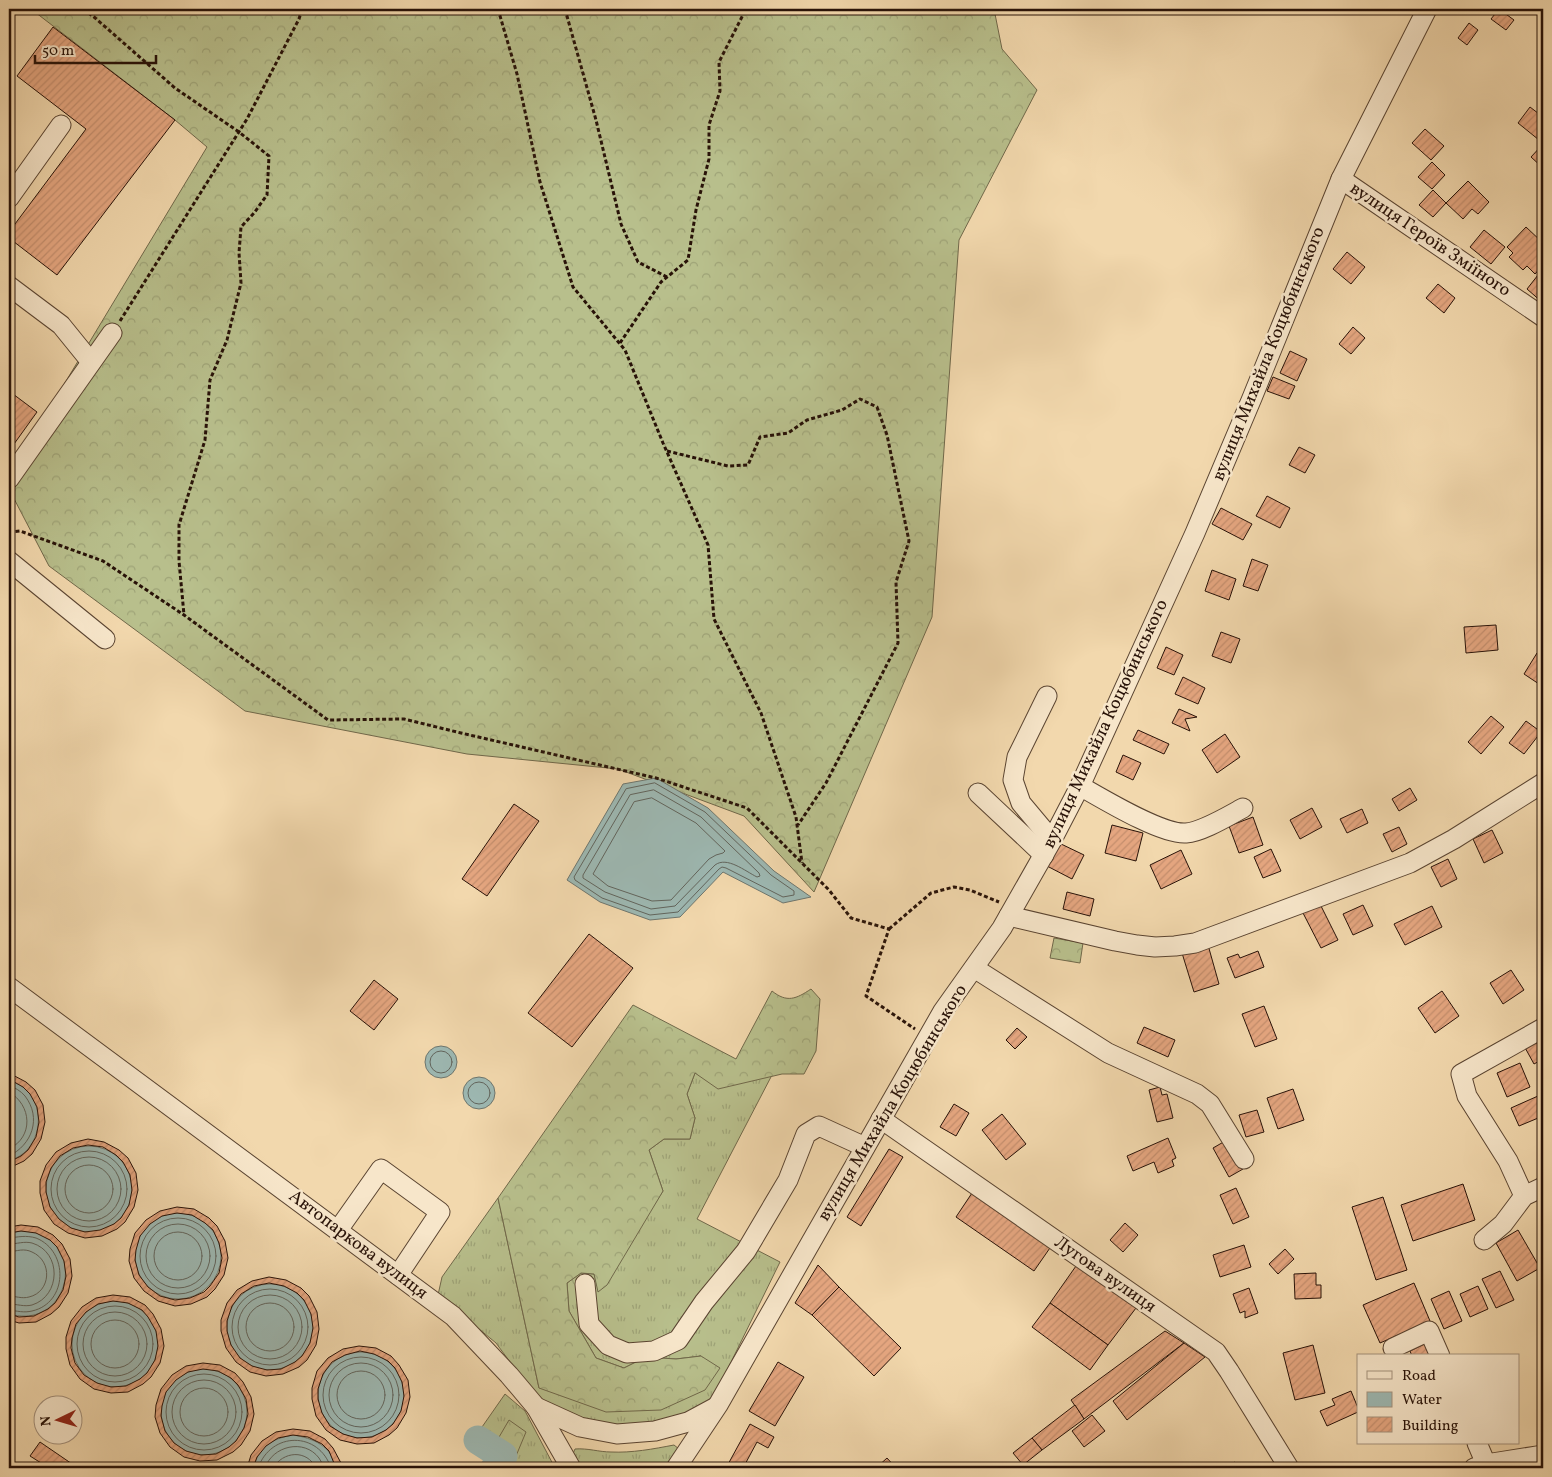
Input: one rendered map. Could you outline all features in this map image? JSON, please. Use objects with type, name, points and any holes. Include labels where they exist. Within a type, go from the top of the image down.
[{"type":"street","name":"вулиця Михайла Коцюбинського","points":[[676,1468],[718,1406],[943,1010],[1002,928],[1048,848],[1080,786],[1195,533],[1341,179],[1427,9]]},
{"type":"street","points":[[9,198],[61,125]]},
{"type":"street","name":"вулиця Героїв Зміїного","points":[[1341,179],[1543,317]]},
{"type":"street","points":[[9,286],[61,325],[92,362]]},
{"type":"street","points":[[9,479],[112,333]]},
{"type":"street","points":[[9,561],[104,639]]},
{"type":"street","points":[[1047,696],[1017,757],[1012,780],[1021,803],[1048,848]]},
{"type":"street","points":[[1011,912],[1115,941],[1137,945],[1165,946],[1195,943],[1410,863],[1454,839],[1543,783]]},
{"type":"street","points":[[1080,786],[1171,832],[1186,833],[1197,831],[1243,808]]},
{"type":"street","points":[[978,793],[1048,848]]},
{"type":"street","points":[[974,968],[1108,1053],[1205,1100],[1210,1104],[1244,1159]]},
{"type":"street","name":"Автопаркова вулиця","points":[[9,987],[453,1316],[509,1375],[536,1407],[580,1427],[617,1434],[655,1431],[688,1422],[718,1406]]},
{"type":"street","points":[[1524,1196],[1508,1160],[1467,1096],[1461,1074],[1543,1028]]},
{"type":"street","name":"Лугова вулиця","points":[[882,1119],[1216,1352],[1289,1468]]},
{"type":"street","points":[[585,1284],[589,1324],[608,1346],[627,1353],[654,1351],[678,1340],[704,1302],[746,1251],[788,1180],[806,1134],[819,1126],[866,1147]]},
{"type":"street","points":[[338,1230],[381,1169],[440,1212],[398,1275]]},
{"type":"street","points":[[1484,1240],[1503,1224],[1524,1196],[1543,1187]]},
{"type":"street","points":[[1393,1348],[1429,1331],[1439,1354]]},
{"type":"street","points":[[536,1407],[571,1468]]},
{"type":"street","points":[[1477,1444],[1480,1466],[1543,1455]]},
{"type":"path","points":[[83,9],[175,88],[239,132],[269,156],[267,195],[254,214],[241,227],[239,253],[241,282],[227,340],[210,380],[205,440],[179,525],[179,561],[184,615]]},
{"type":"path","points":[[112,333],[247,119],[299,19],[302,9]]},
{"type":"path","points":[[498,9],[517,74],[540,182],[573,287],[625,350],[708,545],[714,620],[761,713],[796,817],[802,864]]},
{"type":"path","points":[[565,9],[596,120],[621,224],[638,262],[667,277]]},
{"type":"path","points":[[620,344],[660,282],[688,260],[696,210],[709,159],[709,125],[720,91],[719,62],[746,9]]},
{"type":"path","points":[[667,451],[728,466],[748,465],[760,437],[788,433],[807,420],[842,410],[860,399],[877,406],[887,435],[909,541],[896,582],[898,643],[826,783],[797,825]]},
{"type":"path","points":[[9,532],[20,531],[103,561],[184,615],[328,720],[404,719],[461,734],[656,778],[747,808],[829,890],[851,918],[889,929]]},
{"type":"path","points":[[928,1038],[866,996],[889,929],[931,893],[954,887],[970,890],[1011,912]]},
{"type":"green space","points":[[31,9],[994,9],[1002,49],[1037,90],[959,240],[932,617],[814,892],[744,816],[618,769],[467,754],[245,711],[49,566],[9,489],[9,465],[48,411],[207,147],[175,120]]},
{"type":"green space","points":[[1054,938],[1083,943],[1080,963],[1050,958]]},
{"type":"green space","points":[[811,989],[820,999],[816,1051],[804,1074],[782,1074],[718,1089],[695,1073],[687,1094],[695,1118],[690,1139],[664,1139],[649,1150],[663,1191],[607,1285],[598,1292],[594,1274],[581,1273],[567,1283],[569,1311],[596,1358],[624,1368],[646,1357],[676,1359],[701,1356],[720,1368],[705,1390],[661,1410],[606,1412],[539,1388],[498,1198],[633,1005],[736,1059],[772,991],[782,997],[792,998]]},
{"type":"green space","points":[[695,1073],[756,1079],[772,1075],[697,1219],[780,1262],[713,1399],[671,1422],[635,1427],[584,1421],[541,1401],[496,1343],[438,1295],[442,1277],[498,1198],[539,1388],[701,1356],[676,1359],[646,1357],[624,1368],[596,1358],[569,1311],[567,1283],[581,1273],[594,1274],[599,1291],[663,1191],[649,1150],[664,1139],[690,1139],[695,1118],[687,1094]]},
{"type":"green space","points":[[505,1394],[525,1411],[555,1468],[485,1468],[503,1442],[482,1427]]},
{"type":"green space","points":[[509,1420],[526,1432],[511,1468],[481,1468]]},
{"type":"green space","points":[[674,1445],[679,1449],[672,1468],[578,1468],[572,1456],[575,1449],[627,1452]]},
{"type":"water","points":[[656,778],[708,808],[774,871],[811,897],[783,903],[723,872],[680,917],[650,920],[600,902],[567,880],[623,784]]},
{"type":"water","points":[[441,1046],[447,1047],[452,1051],[456,1056],[456,1068],[452,1073],[447,1077],[441,1078],[435,1077],[430,1073],[426,1068],[425,1062],[426,1056],[430,1051],[435,1047]]},
{"type":"water","points":[[479,1077],[485,1078],[490,1082],[494,1087],[494,1099],[490,1104],[485,1108],[479,1109],[473,1108],[468,1104],[464,1099],[463,1093],[464,1087],[468,1082],[473,1078]]},
{"type":"water","points":[[9,1079],[23,1087],[34,1100],[37,1108],[38,1125],[33,1142],[28,1149],[9,1162]]},
{"type":"water","points":[[89,1146],[105,1149],[113,1153],[125,1165],[129,1173],[132,1189],[129,1205],[125,1213],[113,1225],[105,1229],[89,1232],[73,1229],[65,1225],[53,1213],[49,1205],[46,1189],[49,1173],[53,1165],[65,1153],[73,1149]]},
{"type":"water","points":[[178,1213],[194,1216],[202,1220],[214,1232],[218,1240],[221,1256],[218,1272],[214,1280],[202,1292],[194,1296],[178,1299],[162,1296],[154,1292],[142,1280],[138,1272],[135,1256],[138,1240],[142,1232],[154,1220],[162,1216]]},
{"type":"water","points":[[21,1231],[37,1233],[53,1242],[62,1255],[65,1270],[64,1286],[57,1300],[45,1310],[29,1316],[9,1314],[9,1233]]},
{"type":"water","points":[[270,1284],[286,1287],[294,1291],[306,1303],[310,1311],[313,1327],[310,1343],[306,1351],[294,1363],[286,1367],[270,1370],[254,1367],[246,1363],[234,1351],[230,1343],[227,1327],[230,1311],[234,1303],[246,1291],[254,1287]]},
{"type":"water","points":[[115,1301],[131,1304],[139,1308],[151,1320],[155,1328],[158,1344],[155,1360],[151,1368],[139,1380],[131,1384],[115,1387],[99,1384],[91,1380],[79,1368],[75,1360],[72,1344],[75,1328],[79,1320],[91,1308],[99,1304]]},
{"type":"water","points":[[361,1352],[377,1355],[385,1359],[397,1371],[401,1379],[404,1395],[401,1411],[397,1419],[385,1431],[377,1435],[361,1438],[345,1435],[337,1431],[325,1419],[321,1411],[318,1395],[321,1379],[325,1371],[337,1359],[345,1355]]},
{"type":"water","points":[[204,1369],[220,1372],[228,1376],[240,1388],[244,1396],[247,1412],[244,1428],[240,1436],[228,1448],[220,1452],[204,1455],[188,1452],[180,1448],[168,1436],[164,1428],[161,1412],[164,1396],[168,1388],[180,1376],[188,1372]]},
{"type":"water","points":[[293,1435],[308,1438],[321,1444],[334,1460],[336,1468],[253,1468],[259,1454],[267,1445],[278,1439]]},
{"type":"building","points":[[1499,9],[1514,20],[1506,30],[1491,19]]},
{"type":"building","points":[[1469,23],[1478,30],[1467,45],[1458,38]]},
{"type":"building","points":[[53,27],[175,120],[57,275],[9,238],[9,232],[86,129],[17,76]]},
{"type":"building","points":[[1530,107],[1543,117],[1543,135],[1539,140],[1518,123]]},
{"type":"building","points":[[1425,129],[1444,146],[1431,160],[1412,143]]},
{"type":"building","points":[[1543,144],[1543,168],[1531,157]]},
{"type":"building","points":[[1432,162],[1445,175],[1432,189],[1418,177]]},
{"type":"building","points":[[1468,181],[1489,202],[1478,214],[1472,209],[1463,219],[1446,203]]},
{"type":"building","points":[[1433,190],[1446,203],[1433,217],[1419,205]]},
{"type":"building","points":[[1526,227],[1543,243],[1543,265],[1535,274],[1527,266],[1523,270],[1509,257],[1513,253],[1507,247]]},
{"type":"building","points":[[1484,230],[1505,247],[1491,264],[1470,247]]},
{"type":"building","points":[[1347,252],[1365,267],[1351,284],[1333,269]]},
{"type":"building","points":[[1538,275],[1543,279],[1543,303],[1527,289]]},
{"type":"building","points":[[1438,284],[1455,298],[1444,313],[1426,298]]},
{"type":"building","points":[[1353,327],[1365,338],[1351,354],[1339,344]]},
{"type":"building","points":[[1290,351],[1307,359],[1297,381],[1280,373]]},
{"type":"building","points":[[1273,377],[1295,386],[1289,399],[1267,391]]},
{"type":"building","points":[[9,391],[37,412],[9,451]]},
{"type":"building","points":[[1299,447],[1315,455],[1305,473],[1289,465]]},
{"type":"building","points":[[1267,496],[1290,508],[1280,528],[1256,516]]},
{"type":"building","points":[[1221,508],[1252,524],[1243,540],[1212,524]]},
{"type":"building","points":[[1252,559],[1268,565],[1258,591],[1243,586]]},
{"type":"building","points":[[1212,570],[1236,579],[1229,600],[1205,591]]},
{"type":"building","points":[[1496,625],[1498,650],[1466,653],[1464,627]]},
{"type":"building","points":[[1221,632],[1240,639],[1231,663],[1212,656]]},
{"type":"building","points":[[1166,647],[1183,655],[1174,675],[1157,668]]},
{"type":"building","points":[[1537,653],[1543,657],[1542,686],[1524,674]]},
{"type":"building","points":[[1183,677],[1205,688],[1198,704],[1175,694]]},
{"type":"building","points":[[1179,709],[1197,717],[1185,719],[1190,731],[1172,723]]},
{"type":"building","points":[[1491,716],[1504,727],[1481,754],[1468,742]]},
{"type":"building","points":[[1526,721],[1541,732],[1524,754],[1509,743]]},
{"type":"building","points":[[1138,730],[1169,744],[1164,754],[1133,740]]},
{"type":"building","points":[[1225,734],[1240,757],[1217,773],[1202,750]]},
{"type":"building","points":[[1123,755],[1141,763],[1133,780],[1116,772]]},
{"type":"building","points":[[1410,788],[1417,800],[1399,811],[1392,799]]},
{"type":"building","points":[[514,804],[539,821],[487,896],[462,879]]},
{"type":"building","points":[[1312,808],[1322,827],[1300,839],[1290,820]]},
{"type":"building","points":[[1362,809],[1368,823],[1347,833],[1340,819]]},
{"type":"building","points":[[1253,817],[1263,845],[1239,853],[1229,826]]},
{"type":"building","points":[[1112,825],[1143,833],[1136,861],[1105,853]]},
{"type":"building","points":[[1399,827],[1407,844],[1392,852],[1383,834]]},
{"type":"building","points":[[1492,830],[1503,853],[1484,863],[1473,839]]},
{"type":"building","points":[[1059,843],[1084,855],[1072,879],[1047,866]]},
{"type":"building","points":[[1271,849],[1281,871],[1263,878],[1254,857]]},
{"type":"building","points":[[1181,850],[1192,874],[1161,889],[1150,865]]},
{"type":"building","points":[[1448,859],[1457,879],[1441,887],[1431,867]]},
{"type":"building","points":[[1067,892],[1094,899],[1090,916],[1063,909]]},
{"type":"building","points":[[1320,904],[1338,940],[1321,948],[1303,913]]},
{"type":"building","points":[[1363,905],[1373,926],[1353,935],[1343,914]]},
{"type":"building","points":[[1432,906],[1442,927],[1405,945],[1394,924]]},
{"type":"building","points":[[589,934],[633,968],[572,1047],[528,1013]]},
{"type":"building","points":[[1208,945],[1219,984],[1194,992],[1182,953]]},
{"type":"building","points":[[1258,951],[1264,967],[1235,978],[1227,958],[1238,954],[1240,958]]},
{"type":"building","points":[[1511,970],[1524,990],[1503,1004],[1490,983]]},
{"type":"building","points":[[374,980],[398,999],[374,1030],[350,1011]]},
{"type":"building","points":[[1442,991],[1459,1016],[1435,1033],[1418,1008]]},
{"type":"building","points":[[1264,1006],[1277,1039],[1255,1047],[1242,1014]]},
{"type":"building","points":[[1144,1027],[1175,1040],[1168,1057],[1137,1043]]},
{"type":"building","points":[[1017,1028],[1027,1037],[1015,1049],[1006,1040]]},
{"type":"building","points":[[1538,1036],[1543,1045],[1543,1059],[1534,1064],[1523,1044]]},
{"type":"building","points":[[1520,1063],[1530,1087],[1507,1097],[1497,1073]]},
{"type":"building","points":[[9,1073],[26,1082],[35,1090],[43,1105],[45,1122],[41,1139],[32,1154],[24,1161],[9,1168],[9,1162],[28,1150],[36,1137],[39,1122],[37,1107],[30,1094],[23,1087],[9,1079]]},
{"type":"building","points":[[1160,1087],[1162,1095],[1167,1094],[1173,1118],[1157,1122],[1149,1090]]},
{"type":"building","points":[[1293,1089],[1304,1120],[1278,1129],[1267,1098]]},
{"type":"building","points":[[1538,1096],[1543,1109],[1543,1116],[1519,1126],[1511,1108]]},
{"type":"building","points":[[954,1104],[969,1113],[956,1136],[940,1127]]},
{"type":"building","points":[[1257,1110],[1264,1132],[1246,1137],[1239,1115]]},
{"type":"building","points":[[1002,1114],[1026,1144],[1006,1160],[982,1130]]},
{"type":"building","points":[[1168,1138],[1176,1158],[1172,1160],[1174,1166],[1158,1173],[1154,1162],[1133,1171],[1127,1156]]},
{"type":"building","points":[[88,1139],[104,1142],[119,1150],[128,1158],[136,1173],[138,1190],[134,1207],[125,1222],[117,1229],[102,1236],[85,1238],[68,1233],[54,1224],[44,1210],[40,1193],[40,1181],[46,1165],[56,1152],[71,1143]],"holes":[[[88,1145],[103,1147],[123,1162],[130,1175],[132,1190],[129,1205],[121,1218],[114,1224],[100,1230],[85,1232],[71,1228],[59,1219],[50,1207],[46,1192],[46,1182],[51,1168],[60,1156],[73,1148]]]},
{"type":"building","points":[[1227,1140],[1243,1169],[1229,1177],[1213,1148]]},
{"type":"building","points":[[889,1149],[903,1157],[861,1226],[847,1217]]},
{"type":"building","points":[[1463,1184],[1475,1220],[1413,1241],[1401,1205]]},
{"type":"building","points":[[1236,1188],[1249,1217],[1233,1224],[1220,1195]]},
{"type":"building","points":[[974,1190],[1052,1245],[1034,1271],[956,1217]]},
{"type":"building","points":[[1383,1197],[1407,1270],[1376,1280],[1352,1207]]},
{"type":"building","points":[[177,1207],[194,1209],[209,1218],[217,1226],[225,1241],[228,1258],[224,1275],[207,1297],[191,1304],[175,1306],[158,1301],[144,1291],[134,1278],[129,1261],[130,1249],[135,1233],[146,1220],[160,1211]],"holes":[[[177,1213],[192,1215],[213,1230],[219,1243],[222,1258],[219,1273],[204,1292],[190,1298],[175,1300],[160,1296],[148,1287],[139,1275],[135,1260],[140,1236],[150,1224],[162,1216]]]},
{"type":"building","points":[[1125,1223],[1138,1235],[1123,1252],[1110,1240]]},
{"type":"building","points":[[21,1225],[38,1227],[53,1235],[62,1244],[70,1259],[72,1276],[68,1293],[59,1307],[36,1322],[19,1323],[9,1320],[9,1314],[19,1317],[34,1316],[55,1303],[63,1290],[66,1276],[64,1261],[57,1247],[50,1240],[36,1233],[21,1231],[9,1233],[9,1227]]},
{"type":"building","points":[[1518,1230],[1540,1268],[1517,1281],[1496,1243]]},
{"type":"building","points":[[1244,1245],[1251,1267],[1220,1277],[1213,1255]]},
{"type":"building","points":[[1285,1249],[1294,1259],[1278,1274],[1269,1264]]},
{"type":"building","points":[[818,1265],[839,1287],[812,1315],[795,1303]]},
{"type":"building","points":[[1076,1266],[1136,1308],[1108,1345],[1050,1303]]},
{"type":"building","points":[[1500,1271],[1514,1300],[1496,1308],[1482,1279]]},
{"type":"building","points":[[1316,1273],[1316,1285],[1321,1285],[1321,1298],[1295,1299],[1294,1274]]},
{"type":"building","points":[[269,1277],[286,1280],[301,1288],[309,1296],[317,1312],[319,1329],[316,1345],[307,1360],[299,1367],[283,1374],[266,1376],[250,1372],[236,1362],[226,1348],[221,1331],[221,1320],[227,1303],[237,1290],[252,1281]],"holes":[[[269,1283],[284,1286],[297,1293],[304,1300],[311,1314],[313,1328],[310,1343],[302,1356],[281,1369],[267,1370],[252,1366],[240,1358],[231,1345],[227,1331],[227,1321],[232,1306],[241,1294],[254,1286]]]},
{"type":"building","points":[[1414,1283],[1430,1321],[1380,1343],[1363,1305]]},
{"type":"building","points":[[1478,1286],[1488,1309],[1470,1317],[1460,1294]]},
{"type":"building","points":[[839,1287],[901,1348],[874,1376],[812,1315]]},
{"type":"building","points":[[1249,1288],[1258,1313],[1245,1318],[1245,1311],[1240,1313],[1233,1294]]},
{"type":"building","points":[[1449,1291],[1462,1321],[1444,1329],[1431,1299]]},
{"type":"building","points":[[113,1295],[130,1297],[145,1305],[153,1314],[161,1329],[164,1346],[160,1363],[151,1377],[128,1392],[111,1393],[94,1389],[80,1379],[70,1365],[66,1349],[66,1337],[71,1321],[82,1307],[96,1298]],"holes":[[[113,1301],[128,1303],[142,1310],[156,1331],[158,1346],[155,1360],[147,1373],[126,1386],[111,1387],[97,1383],[84,1375],[75,1363],[71,1348],[76,1324],[86,1312],[98,1304]]]},
{"type":"building","points":[[1050,1303],[1108,1345],[1090,1370],[1032,1327]]},
{"type":"building","points":[[1165,1331],[1184,1343],[1084,1419],[1071,1400]]},
{"type":"building","points":[[1428,1342],[1433,1354],[1411,1354],[1410,1351]]},
{"type":"building","points":[[1184,1343],[1205,1357],[1127,1420],[1113,1401]]},
{"type":"building","points":[[1313,1345],[1325,1393],[1295,1400],[1283,1353]]},
{"type":"building","points":[[359,1346],[376,1348],[391,1356],[408,1380],[410,1397],[406,1413],[397,1428],[374,1443],[357,1444],[340,1440],[326,1430],[316,1416],[312,1399],[312,1388],[317,1371],[328,1358],[343,1349]],"holes":[[[360,1351],[374,1354],[388,1361],[395,1368],[402,1382],[404,1396],[401,1411],[393,1424],[372,1437],[357,1438],[343,1434],[330,1426],[322,1413],[318,1399],[318,1389],[323,1374],[332,1362],[345,1355]]]},
{"type":"building","points":[[778,1362],[804,1377],[775,1426],[749,1411]]},
{"type":"building","points":[[203,1363],[220,1365],[235,1373],[243,1382],[251,1397],[254,1414],[250,1431],[241,1445],[233,1452],[217,1460],[200,1461],[184,1457],[170,1447],[160,1433],[155,1417],[156,1405],[161,1389],[172,1375],[186,1366]],"holes":[[[203,1369],[218,1371],[231,1378],[238,1385],[246,1399],[248,1414],[244,1428],[236,1441],[216,1454],[201,1455],[186,1451],[174,1443],[165,1431],[161,1416],[166,1392],[176,1380],[188,1372]]]},
{"type":"building","points":[[1351,1391],[1357,1406],[1357,1412],[1327,1426],[1320,1411],[1335,1405],[1332,1399]]},
{"type":"building","points":[[1075,1405],[1084,1419],[1042,1450],[1032,1438]]},
{"type":"building","points":[[1092,1415],[1105,1431],[1084,1447],[1072,1431]]},
{"type":"building","points":[[750,1424],[774,1437],[768,1448],[757,1442],[743,1468],[726,1468]]},
{"type":"building","points":[[293,1429],[310,1431],[325,1439],[333,1448],[342,1468],[336,1468],[329,1451],[322,1444],[308,1437],[293,1435],[278,1438],[266,1446],[257,1457],[253,1468],[247,1468],[251,1455],[262,1441],[276,1432]]},
{"type":"building","points":[[1032,1438],[1042,1450],[1023,1465],[1013,1453]]},
{"type":"building","points":[[39,1444],[43,1444],[78,1468],[49,1468],[30,1456]]},
{"type":"building","points":[[887,1458],[896,1468],[876,1468]]},
{"type":"building","points":[[1235,1462],[1239,1468],[1225,1468]]},
{"type":"waterway","points":[[478,1440],[503,1456],[495,1468]]}]
